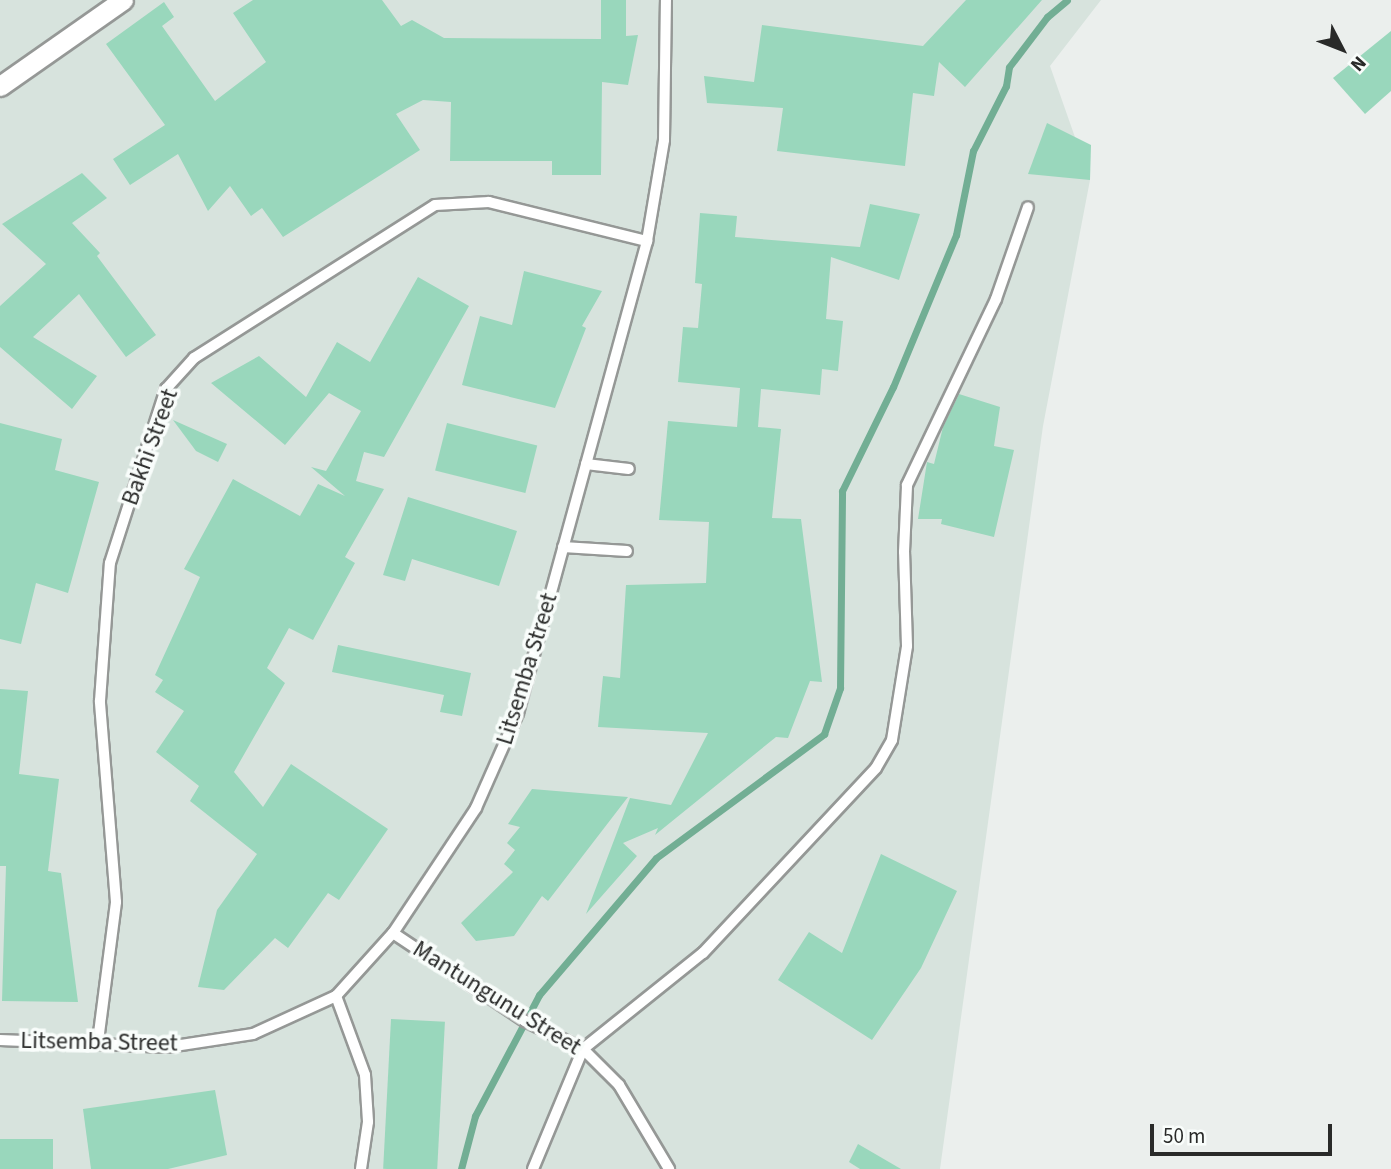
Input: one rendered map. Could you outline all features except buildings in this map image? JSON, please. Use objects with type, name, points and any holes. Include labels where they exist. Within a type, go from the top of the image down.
[{"type":"street","points":[[0,86],[123,0]]},
{"type":"lane","name":"Litsemba Street","points":[[0,1040],[98,1041],[169,1047],[253,1034],[336,996],[393,933],[476,808],[518,713],[647,242],[664,140],[666,0]]},
{"type":"lane","name":"Bakhi Street","points":[[98,1041],[116,902],[100,701],[110,563],[166,389],[194,358],[435,205],[489,202],[647,242]]},
{"type":"lane","points":[[533,1169],[583,1049],[703,953],[876,768],[892,740],[906,646],[907,485],[996,299],[1028,206]]},
{"type":"lane","points":[[586,464],[629,469]]},
{"type":"lane","points":[[563,547],[626,551]]},
{"type":"lane","name":"Mantungunu Street","points":[[393,933],[525,1021],[583,1049],[619,1085],[668,1169]]},
{"type":"lane","points":[[336,996],[365,1075],[368,1122],[361,1169]]},
{"type":"shaded area","points":[[0,0],[1101,0],[1050,66],[1090,180],[1043,426],[940,1169],[0,1169]]},
{"type":"waterway","points":[[461,1169],[475,1116],[539,995],[656,858],[824,734],[840,688],[842,491],[893,387],[956,235],[973,151],[1006,86],[1009,67],[1047,17],[1067,0]]}]
